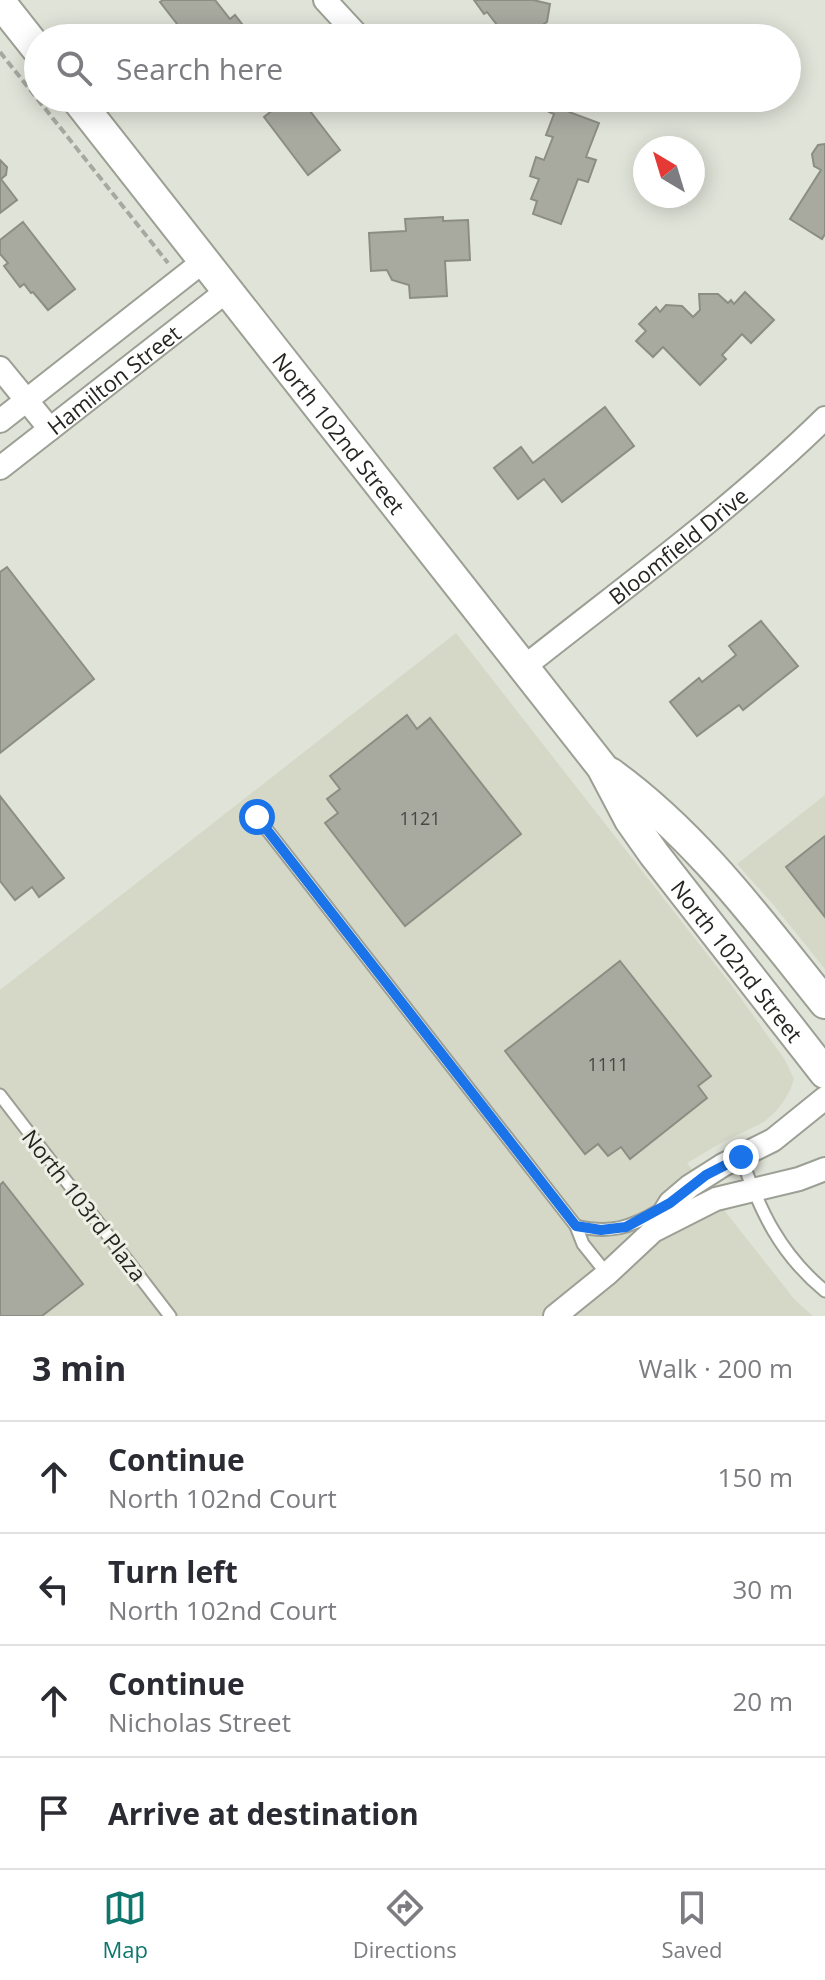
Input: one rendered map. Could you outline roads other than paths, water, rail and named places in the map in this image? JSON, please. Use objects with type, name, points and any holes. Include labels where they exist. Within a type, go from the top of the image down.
[{"type":"main road","points":[[0,2],[24,32]]},
{"type":"main road","name":"North 102nd Street","points":[[87,112],[602,767],[630,820],[654,854],[825,1073]]},
{"type":"main road","name":"North 102nd Street","points":[[602,767],[645,799],[681,833],[745,904],[825,1003]]},
{"type":"street","points":[[325,0],[347,24]]},
{"type":"street","name":"Hamilton Street","points":[[0,421],[205,260]]},
{"type":"street","name":"Hamilton Street","points":[[0,468],[228,290]]},
{"type":"street","points":[[0,368],[50,429]]},
{"type":"street","name":"Bloomfield Drive","points":[[524,667],[725,509],[825,418]]},
{"type":"street","points":[[555,1316],[653,1231],[670,1203],[706,1175],[785,1132],[825,1098]]},
{"type":"street","points":[[653,1231],[716,1199],[811,1176],[825,1169]]},
{"type":"lane","points":[[257,817],[576,1226],[583,1244],[607,1274]]},
{"type":"lane","name":"North 103rd Plaza","points":[[0,1095],[170,1316]]},
{"type":"lane","points":[[741,1157],[763,1213],[779,1242],[809,1278],[825,1291]]},
{"type":"lane","points":[[576,1226],[601,1230],[621,1228],[670,1203]]}]
